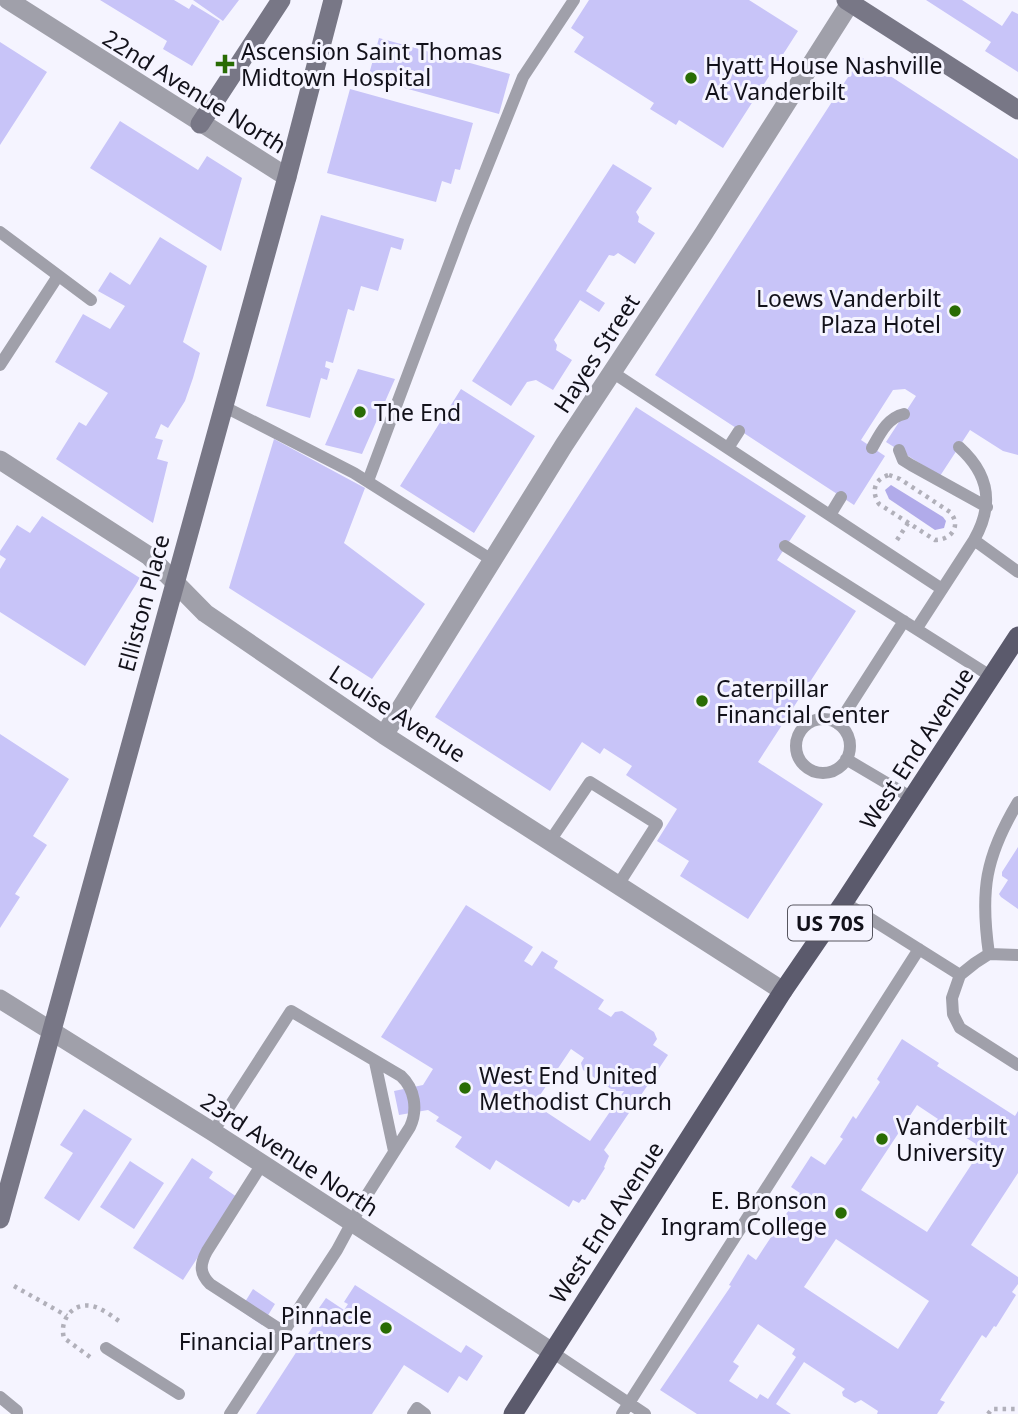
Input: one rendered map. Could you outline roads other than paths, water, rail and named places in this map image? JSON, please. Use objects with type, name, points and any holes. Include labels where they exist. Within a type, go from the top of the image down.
[{"type":"main road","points":[[201,124],[281,0]]},
{"type":"main road","name":"Elliston Place","points":[[0,1219],[287,177],[333,0]]},
{"type":"main road","points":[[849,1],[1018,110]]},
{"type":"main road","name":"West End Avenue","points":[[513,1414],[783,991],[845,902],[1018,636]]},
{"type":"street","name":"22nd Avenue North","points":[[8,0],[28,6],[201,124],[287,177]]},
{"type":"street","name":"Hayes Street","points":[[384,735],[492,560],[704,233],[849,1]]},
{"type":"street","name":"Louise Avenue","points":[[0,460],[149,556],[205,613],[384,735],[783,991]]},
{"type":"street","name":"23rd Avenue North","points":[[0,999],[213,1132],[552,1352]]},
{"type":"lane","points":[[368,481],[523,77],[574,0]]},
{"type":"lane","points":[[0,232],[91,300]]},
{"type":"lane","points":[[0,365],[58,276]]},
{"type":"lane","points":[[612,372],[942,589]]},
{"type":"lane","points":[[223,407],[368,481],[492,560]]},
{"type":"lane","points":[[872,448],[887,424],[896,415],[904,414]]},
{"type":"lane","points":[[728,448],[739,431]]},
{"type":"lane","points":[[917,628],[984,522],[986,493],[979,471],[959,447]]},
{"type":"lane","points":[[899,450],[903,460],[987,507]]},
{"type":"lane","points":[[830,515],[841,497]]},
{"type":"lane","points":[[974,540],[1018,572]]},
{"type":"lane","points":[[785,546],[992,677]]},
{"type":"lane","points":[[838,724],[904,621]]},
{"type":"lane","points":[[821,719],[838,724],[848,738],[846,759],[832,771],[817,772],[804,766],[796,750],[799,733],[812,721],[821,719]]},
{"type":"lane","points":[[846,759],[912,798]]},
{"type":"lane","points":[[550,841],[590,782],[656,824],[618,885]]},
{"type":"lane","points":[[989,954],[984,905],[986,879],[992,852],[1018,802]]},
{"type":"lane","points":[[845,902],[960,975]]},
{"type":"lane","points":[[626,1409],[919,950]]},
{"type":"lane","points":[[1018,955],[989,954],[960,975],[952,998],[953,1014],[960,1028],[1018,1065]]},
{"type":"lane","points":[[213,1132],[291,1011],[391,1070],[407,1082],[414,1103],[414,1119],[351,1222],[337,1250],[230,1414]]},
{"type":"lane","points":[[375,1062],[394,1151]]},
{"type":"lane","points":[[262,1164],[201,1265],[204,1278],[284,1332]]},
{"type":"lane","points":[[106,1348],[179,1394]]},
{"type":"lane","points":[[552,1352],[626,1409],[645,1414]]},
{"type":"lane","points":[[0,1398],[18,1411],[17,1414]]},
{"type":"lane","points":[[413,1414],[417,1408],[425,1414]]},
{"type":"place","name":"Ascension Saint Thomas Midtown Hospital","points":[[225,64]]},
{"type":"place","name":"Hyatt House Nashville At Vanderbilt","points":[[691,78]]},
{"type":"place","name":"Loews Vanderbilt Plaza Hotel","points":[[955,311]]},
{"type":"place","name":"The End","points":[[360,412]]},
{"type":"place","name":"Caterpillar Financial Center","points":[[702,701]]},
{"type":"place","name":"West End United Methodist Church","points":[[465,1088]]},
{"type":"place","name":"Vanderbilt University","points":[[882,1139]]},
{"type":"place","name":"E. Bronson Ingram College","points":[[841,1213]]},
{"type":"place","name":"Pinnacle Financial Partners","points":[[386,1328]]}]
